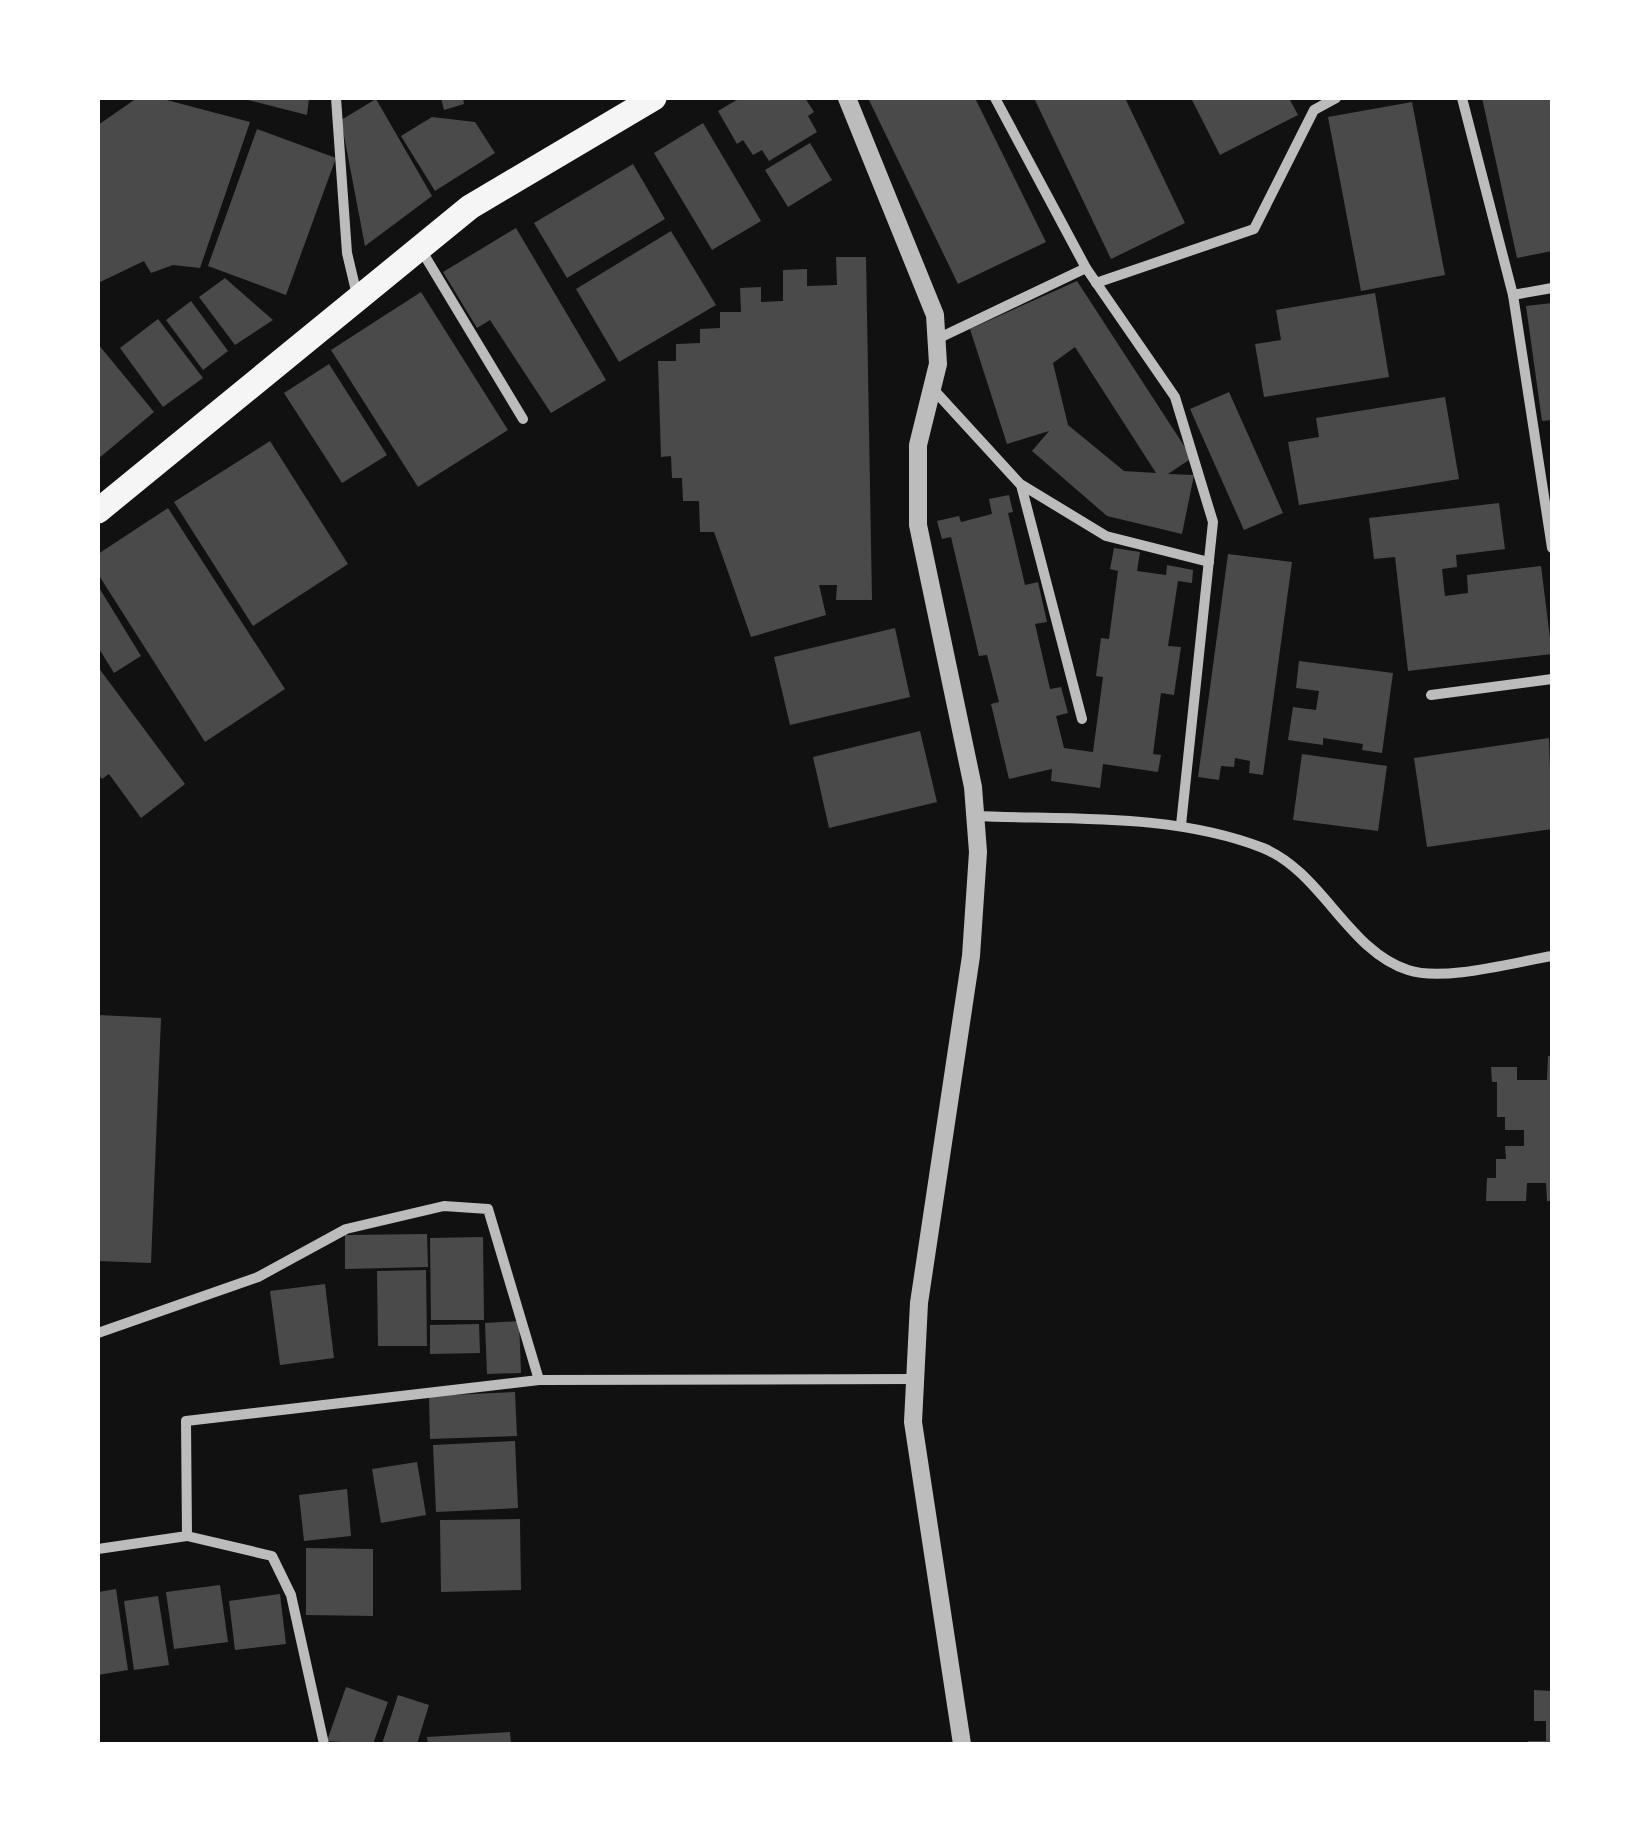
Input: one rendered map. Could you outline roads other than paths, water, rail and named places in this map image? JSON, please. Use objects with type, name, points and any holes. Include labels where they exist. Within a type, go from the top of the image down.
[{"type":"main road","points":[[98,511],[470,207],[654,98]]},
{"type":"street","points":[[336,98],[347,253],[358,298]]},
{"type":"street","points":[[847,98],[916,260],[935,315],[938,364],[918,445],[918,524],[973,787],[978,852],[970,956],[919,1302],[913,1422],[962,1744]]},
{"type":"street","points":[[994,98],[1086,268],[1174,397],[1214,522],[1181,825]]},
{"type":"street","points":[[1096,283],[1254,230],[1314,110],[1336,98]]},
{"type":"street","points":[[1462,98],[1513,296],[1552,548]]},
{"type":"street","points":[[420,248],[523,420]]},
{"type":"street","points":[[936,339],[1086,268]]},
{"type":"street","points":[[1513,296],[1552,288]]},
{"type":"street","points":[[932,388],[1021,485],[1106,536],[1209,562]]},
{"type":"street","points":[[1021,485],[1082,719]]},
{"type":"street","points":[[1430,695],[1552,679]]},
{"type":"street","points":[[975,816],[1181,825],[1266,849],[1311,883],[1372,947],[1408,970],[1446,973],[1552,956]]},
{"type":"street","points":[[98,1333],[258,1277],[346,1229],[444,1206],[488,1209],[539,1380]]},
{"type":"street","points":[[187,1536],[186,1421],[539,1380],[915,1379]]},
{"type":"street","points":[[98,1548],[187,1536],[272,1556],[291,1594],[324,1744]]}]
